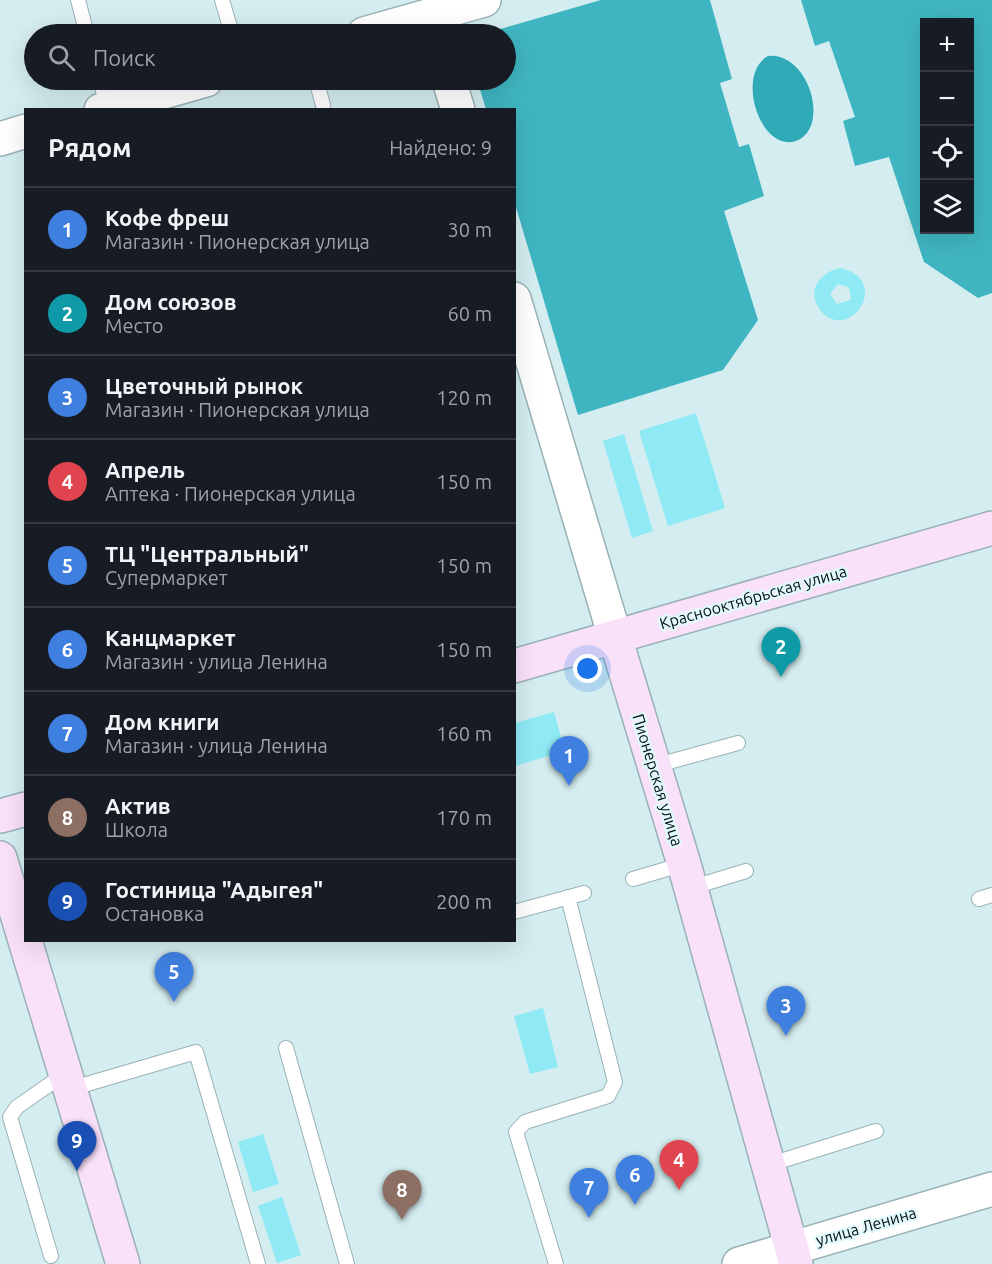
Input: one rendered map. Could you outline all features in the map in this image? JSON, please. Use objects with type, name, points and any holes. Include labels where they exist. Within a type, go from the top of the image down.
[{"type":"main road","name":"Краснооктябрьская улица","points":[[516,665],[992,528]]},
{"type":"main road","name":"Пионерская улица","points":[[615,637],[687,876],[794,1256]]},
{"type":"main road","points":[[0,816],[24,810]]},
{"type":"main road","points":[[0,858],[24,937]]},
{"type":"main road","points":[[26,942],[123,1264]]},
{"type":"street","points":[[434,24],[484,0]]},
{"type":"street","points":[[104,102],[160,90]]},
{"type":"street","points":[[452,90],[457,108]]},
{"type":"street","points":[[0,139],[24,132]]},
{"type":"street","name":"Пионерская улица","points":[[516,305],[615,637]]},
{"type":"street","name":"улица Ленина","points":[[739,1264],[794,1256],[992,1190]]},
{"type":"lane","points":[[78,0],[84,24]]},
{"type":"lane","points":[[222,0],[229,24]]},
{"type":"lane","points":[[319,90],[323,105]]},
{"type":"lane","points":[[654,766],[738,743]]},
{"type":"lane","points":[[633,879],[746,871]]},
{"type":"lane","points":[[516,911],[584,893]]},
{"type":"lane","points":[[556,1264],[516,1132],[525,1122],[608,1096],[615,1082],[568,897]]},
{"type":"lane","points":[[286,1048],[347,1264]]},
{"type":"lane","points":[[51,1256],[10,1117],[17,1107],[68,1081],[196,1052],[258,1264]]},
{"type":"lane","points":[[768,1165],[876,1131]]},
{"type":"shaded area","points":[[601,0],[710,0],[732,79],[720,83],[739,147],[749,144],[764,196],[724,211],[758,320],[723,370],[578,415],[516,207],[516,108],[486,108],[480,90],[516,90],[516,25]]},
{"type":"shaded area","points":[[801,0],[992,0],[992,293],[978,298],[924,262],[889,157],[855,166],[843,121],[855,117],[829,41],[815,46]]},
{"type":"shaded area","points":[[768,56],[782,58],[795,66],[810,92],[813,107],[812,122],[807,133],[796,141],[783,142],[772,135],[756,110],[753,79],[758,65]]},
{"type":"shaded area","points":[[841,268],[857,275],[864,286],[865,297],[860,308],[852,316],[841,320],[830,318],[819,308],[814,294],[822,277]],"holes":[[[838,284],[849,287],[851,300],[837,304],[830,294]]]},
{"type":"shaded area","points":[[696,413],[725,508],[668,526],[639,431]]},
{"type":"shaded area","points":[[624,434],[653,531],[632,538],[603,441]]},
{"type":"shaded area","points":[[554,712],[565,751],[516,766],[516,723]]},
{"type":"shaded area","points":[[543,1008],[558,1067],[530,1074],[514,1016]]},
{"type":"shaded area","points":[[263,1134],[279,1184],[253,1192],[238,1142]]},
{"type":"shaded area","points":[[282,1197],[301,1255],[277,1263],[258,1206]]},
{"type":"place","name":"Дом союзов","points":[[781,677]]},
{"type":"place","name":"Кофе фреш","points":[[569,786]]},
{"type":"place","name":"ТЦ \"Центральный\"","points":[[174,1002]]},
{"type":"place","name":"Цветочный рынок","points":[[786,1036]]},
{"type":"place","name":"Гостиница \"Адыгея\"","points":[[77,1171]]},
{"type":"place","name":"Апрель","points":[[679,1190]]},
{"type":"place","name":"Канцмаркет","points":[[635,1205]]},
{"type":"place","name":"Дом книги","points":[[589,1218]]},
{"type":"place","name":"Актив","points":[[402,1220]]}]
